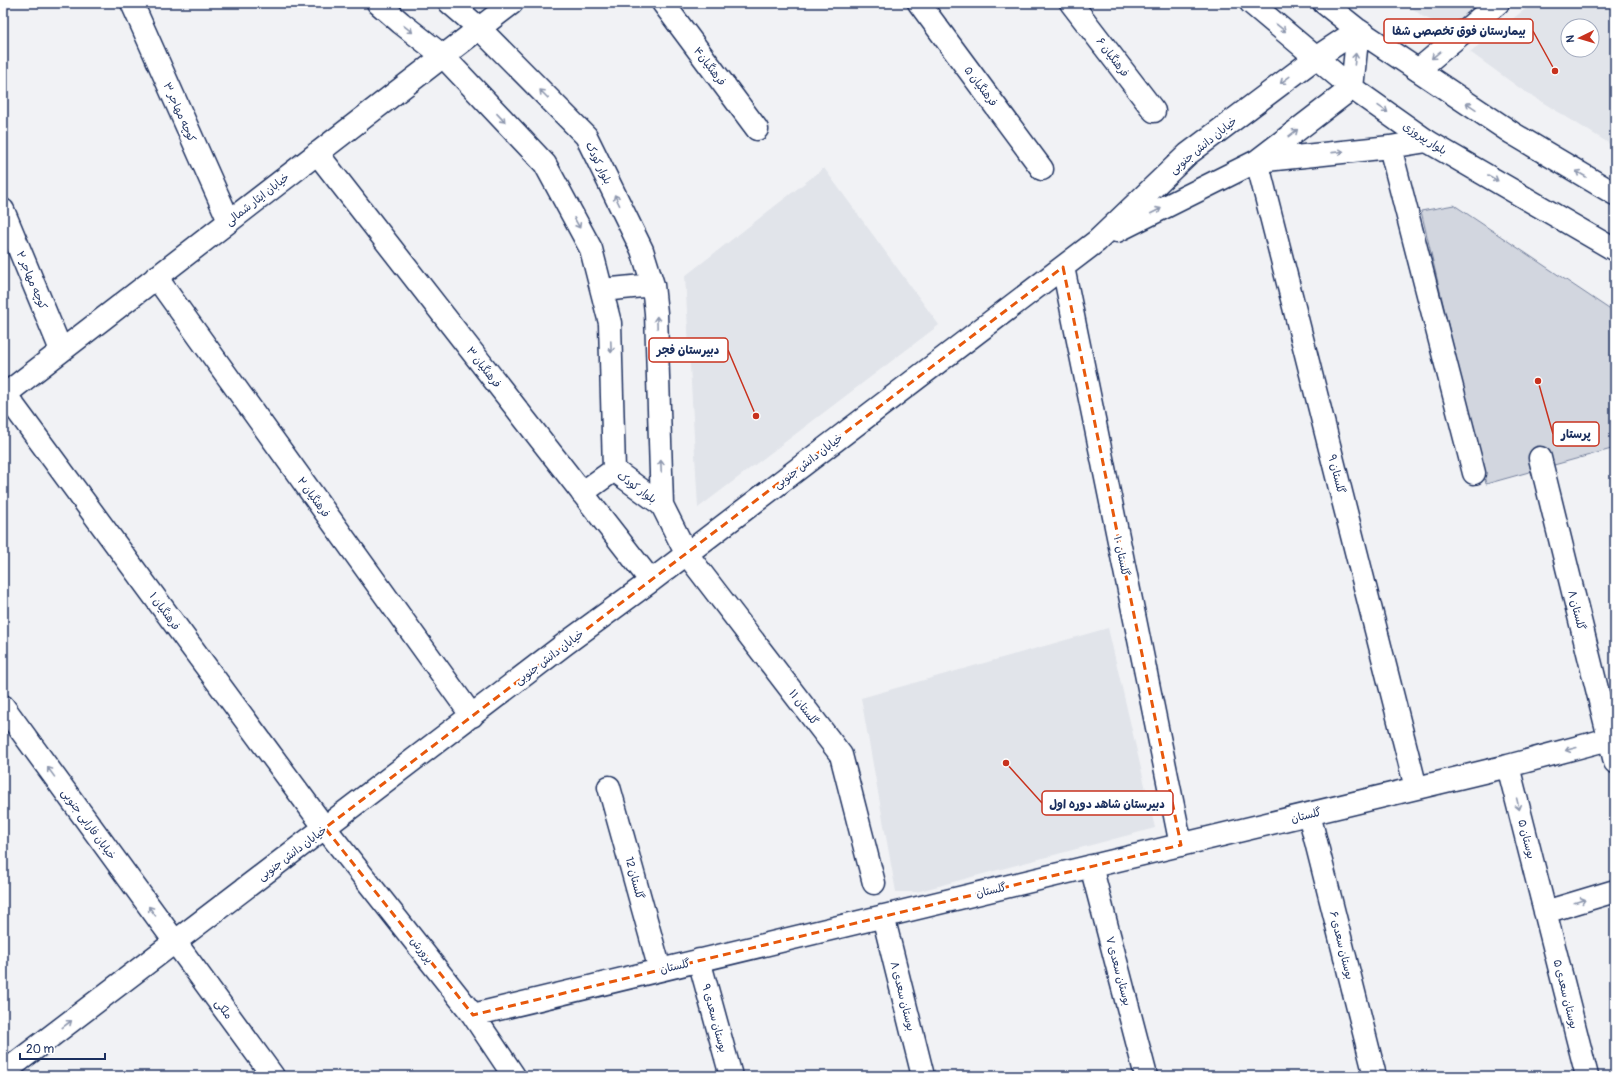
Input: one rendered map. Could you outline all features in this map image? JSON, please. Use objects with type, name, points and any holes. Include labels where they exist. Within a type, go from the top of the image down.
[{"type":"street","name":"کوچه مهاجر ۳","points":[[132,3],[229,221]]},
{"type":"street","name":"بلوار کودک","points":[[378,3],[443,56],[545,164],[591,249],[610,323],[614,470],[662,505]]},
{"type":"street","name":"بلوار کودک","points":[[450,3],[479,28],[586,136],[642,250],[653,285],[656,313],[662,505]]},
{"type":"street","name":"خیابان ایثار شمالی","points":[[4,395],[512,3]]},
{"type":"street","name":"فرهنگیان۴","points":[[663,3],[757,129]]},
{"type":"street","name":"فرهنگیان ۵","points":[[919,3],[1042,169]]},
{"type":"street","name":"فرهنگیان ۶","points":[[1071,3],[1154,111]]},
{"type":"street","name":"بلوار پیروزی","points":[[1251,3],[1352,88],[1427,140],[1615,250]]},
{"type":"street","points":[[1324,3],[1358,30],[1512,134],[1615,194]]},
{"type":"street","points":[[1418,70],[1498,3]]},
{"type":"street","name":"خیابان دانش جنوبی","points":[[3,1073],[565,644],[651,581],[1063,267],[1096,241],[1188,154],[1317,57],[1358,30]]},
{"type":"street","points":[[1352,88],[1358,30]]},
{"type":"street","name":"خیابان دانش جنوبی","points":[[1096,241],[1257,161],[1352,88]]},
{"type":"street","name":"خیابان دانش جنوبی","points":[[1257,161],[1390,146],[1427,140]]},
{"type":"street","points":[[1390,146],[1474,473]]},
{"type":"street","name":"فرهنگیان ۳","points":[[317,153],[651,581]]},
{"type":"street","name":"گلستان ۹","points":[[1257,161],[1416,788]]},
{"type":"street","name":"کوچه مهاجر ۲","points":[[3,210],[61,350]]},
{"type":"street","name":"گلستان ۱۰","points":[[1063,267],[1181,845]]},
{"type":"street","name":"فرهنگیان ۲","points":[[156,277],[472,716]]},
{"type":"street","points":[[602,290],[653,285]]},
{"type":"street","name":"فرهنگیان ۱","points":[[4,395],[325,828]]},
{"type":"street","name":"گلستان ۸","points":[[1540,458],[1615,762]]},
{"type":"street","points":[[582,493],[614,470]]},
{"type":"street","name":"گلستان ۱۱","points":[[662,505],[686,553],[841,755],[874,883]]},
{"type":"street","name":"خیابان فارابی جنوبی","points":[[3,706],[175,942]]},
{"type":"street","name":"گلستان","points":[[473,1015],[1508,766],[1609,739]]},
{"type":"street","name":"بوستان ۵","points":[[1508,766],[1545,912]]},
{"type":"street","name":"گلستان 12","points":[[609,787],[660,970]]},
{"type":"street","name":"بوستان سعدی ۶","points":[[1308,814],[1375,1076]]},
{"type":"street","name":"پرورش","points":[[325,828],[473,1015],[514,1076]]},
{"type":"street","name":"بوستان سعدی ۷","points":[[1091,866],[1146,1076]]},
{"type":"street","points":[[1545,912],[1615,891]]},
{"type":"street","name":"بوستان سعدی ۵","points":[[1545,912],[1587,1076]]},
{"type":"street","name":"بوستان سعدی ۸","points":[[883,916],[923,1076]]},
{"type":"street","name":"ملکی","points":[[175,942],[273,1076]]},
{"type":"street","name":"بوستان سعدی ۹","points":[[699,960],[731,1076]]},
{"type":"highlighted area","points":[[1063,267],[1181,845],[473,1015],[325,828]]},
{"type":"shaded area","points":[[1406,3],[1482,3],[1451,30],[1422,16]]},
{"type":"shaded area","points":[[1533,3],[1615,3],[1615,147],[1521,89],[1470,52]]},
{"type":"shaded area","points":[[824,168],[939,325],[698,508],[685,276]]},
{"type":"shaded area","points":[[1454,205],[1615,313],[1615,448],[1486,484],[1421,211]]},
{"type":"shaded area","points":[[1108,628],[1155,828],[916,892],[896,892],[861,698]]},
{"type":"place","name":"بیمارستان فوق تخصصی شفا","points":[[1555,71]]},
{"type":"place","name":"پرستار","points":[[1538,381]]},
{"type":"place","name":"دبیرستان فجر","points":[[756,416]]},
{"type":"place","name":"دبیرستان شاهد دوره اول","points":[[1006,763]]}]
